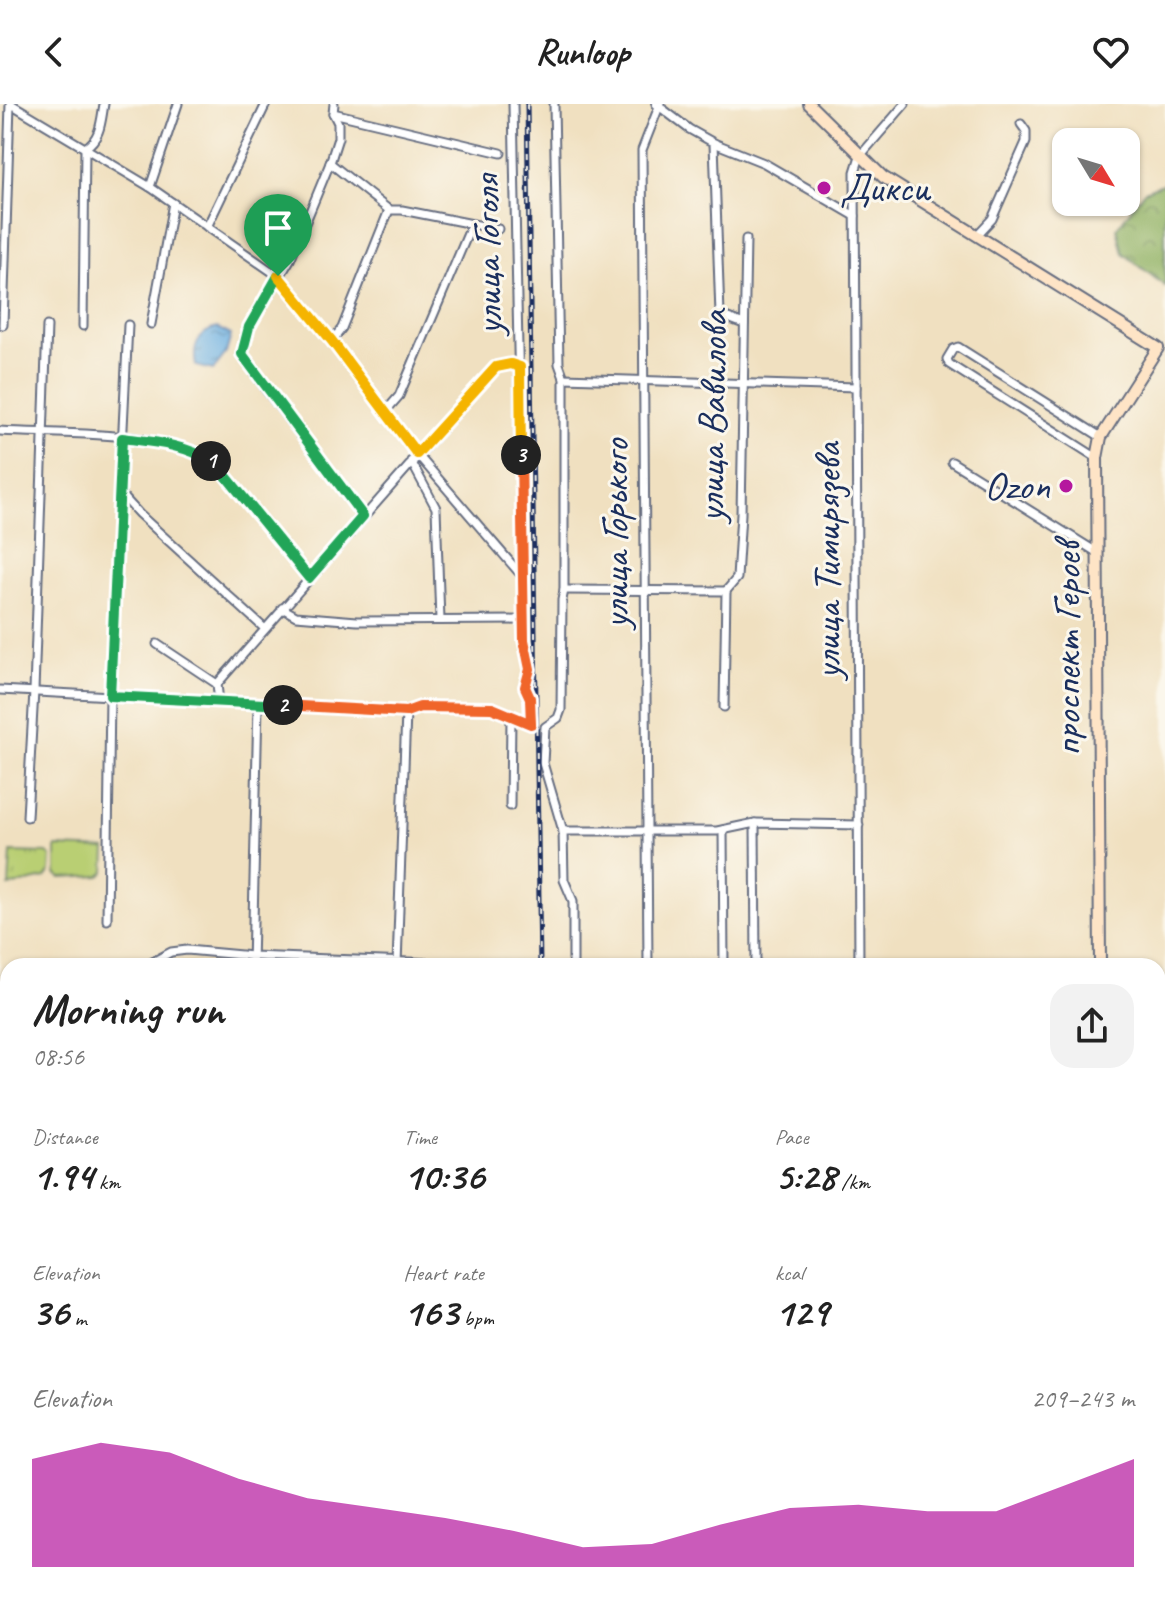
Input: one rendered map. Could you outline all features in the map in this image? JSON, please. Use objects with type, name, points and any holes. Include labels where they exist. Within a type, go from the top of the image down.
[{"type":"street","points":[[85,148],[94,143],[99,132],[104,104]]},
{"type":"street","points":[[150,187],[178,104]]},
{"type":"street","points":[[207,227],[266,104]]},
{"type":"street","name":"улица Гоголя","points":[[511,717],[531,724],[530,698],[525,687],[530,669],[524,640],[513,104]]},
{"type":"street","points":[[554,104],[559,364],[564,378],[564,590],[561,710],[558,718],[545,727],[543,763],[563,831],[564,880],[573,901],[573,958]]},
{"type":"street","points":[[809,104],[883,177],[1162,350]]},
{"type":"street","points":[[860,156],[905,104]]},
{"type":"street","points":[[3,325],[15,105],[150,187],[278,276],[332,341],[385,412],[414,458],[436,508],[440,620]]},
{"type":"street","points":[[658,105],[689,129],[714,143],[764,163],[855,216]]},
{"type":"street","name":"улица Горького","points":[[648,958],[642,150],[658,105]]},
{"type":"street","points":[[334,108],[501,153]]},
{"type":"street","points":[[334,108],[338,138],[330,163],[290,260],[249,327],[242,354],[363,516]]},
{"type":"street","points":[[977,235],[992,219],[1026,142],[1026,131],[1021,124]]},
{"type":"street","points":[[714,143],[720,315],[744,324]]},
{"type":"street","points":[[83,326],[85,148]]},
{"type":"street","name":"улица Тимирязева","points":[[859,958],[855,172],[860,156]]},
{"type":"street","points":[[330,163],[389,210],[498,229]]},
{"type":"street","points":[[151,324],[173,203]]},
{"type":"street","points":[[332,341],[342,328],[389,210]]},
{"type":"street","points":[[385,412],[399,396],[472,224]]},
{"type":"street","name":"улица Вавилова","points":[[724,707],[726,591],[737,578],[739,552],[746,239]]},
{"type":"street","points":[[107,920],[110,696],[128,325]]},
{"type":"street","points":[[27,817],[47,326]]},
{"type":"street","points":[[1097,458],[949,364],[947,359],[958,347],[1101,437]]},
{"type":"street","name":"проспект Героев","points":[[1100,958],[1097,458],[1101,437],[1162,350]]},
{"type":"street","points":[[970,377],[980,361]]},
{"type":"street","points":[[219,702],[217,684],[414,458],[496,367],[511,364],[520,367]]},
{"type":"street","points":[[564,378],[856,387]]},
{"type":"street","points":[[1013,404],[1023,388]]},
{"type":"street","points":[[1054,430],[1064,414]]},
{"type":"street","points":[[0,431],[122,438],[174,445],[199,454],[217,465],[309,578]]},
{"type":"street","points":[[414,458],[523,578]]},
{"type":"street","points":[[952,462],[1098,553]]},
{"type":"street","points":[[120,493],[264,628]]},
{"type":"street","points":[[564,590],[726,591]]},
{"type":"street","points":[[282,608],[296,616],[326,619],[524,620]]},
{"type":"street","points":[[157,644],[217,684]]},
{"type":"street","points":[[0,690],[406,712],[420,707],[492,708],[511,717],[510,806]]},
{"type":"street","points":[[252,956],[258,704]]},
{"type":"street","points":[[397,958],[406,712]]},
{"type":"street","points":[[563,831],[723,830],[755,823],[859,825]]},
{"type":"street","points":[[755,823],[756,958]]},
{"type":"street","points":[[723,830],[724,958]]},
{"type":"street","points":[[160,958],[171,952],[187,950],[288,958]]},
{"type":"green space","points":[[1165,183],[1165,286],[1123,253],[1117,228],[1126,216],[1140,216],[1140,196],[1144,191]]},
{"type":"green space","points":[[56,847],[106,849],[105,872],[100,876],[61,878],[56,874]]},
{"type":"green space","points":[[11,852],[47,853],[51,856],[50,871],[45,878],[9,886]]},
{"type":"water","points":[[217,328],[231,335],[226,353],[213,370],[196,366],[198,341],[205,333]]},
{"type":"railway","points":[[527,104],[540,958]]},
{"type":"place","name":"Дикси","points":[[824,188]]},
{"type":"place","name":"Ozon","points":[[1066,486]]},
{"type":"route","points":[[278,276],[332,341],[417,454],[496,367],[511,364],[520,367],[524,640],[530,669],[525,687],[530,698],[531,724],[492,708],[420,707],[406,712],[110,696],[122,438],[174,445],[217,465],[309,578],[363,516],[242,354],[249,327],[278,276]]}]
